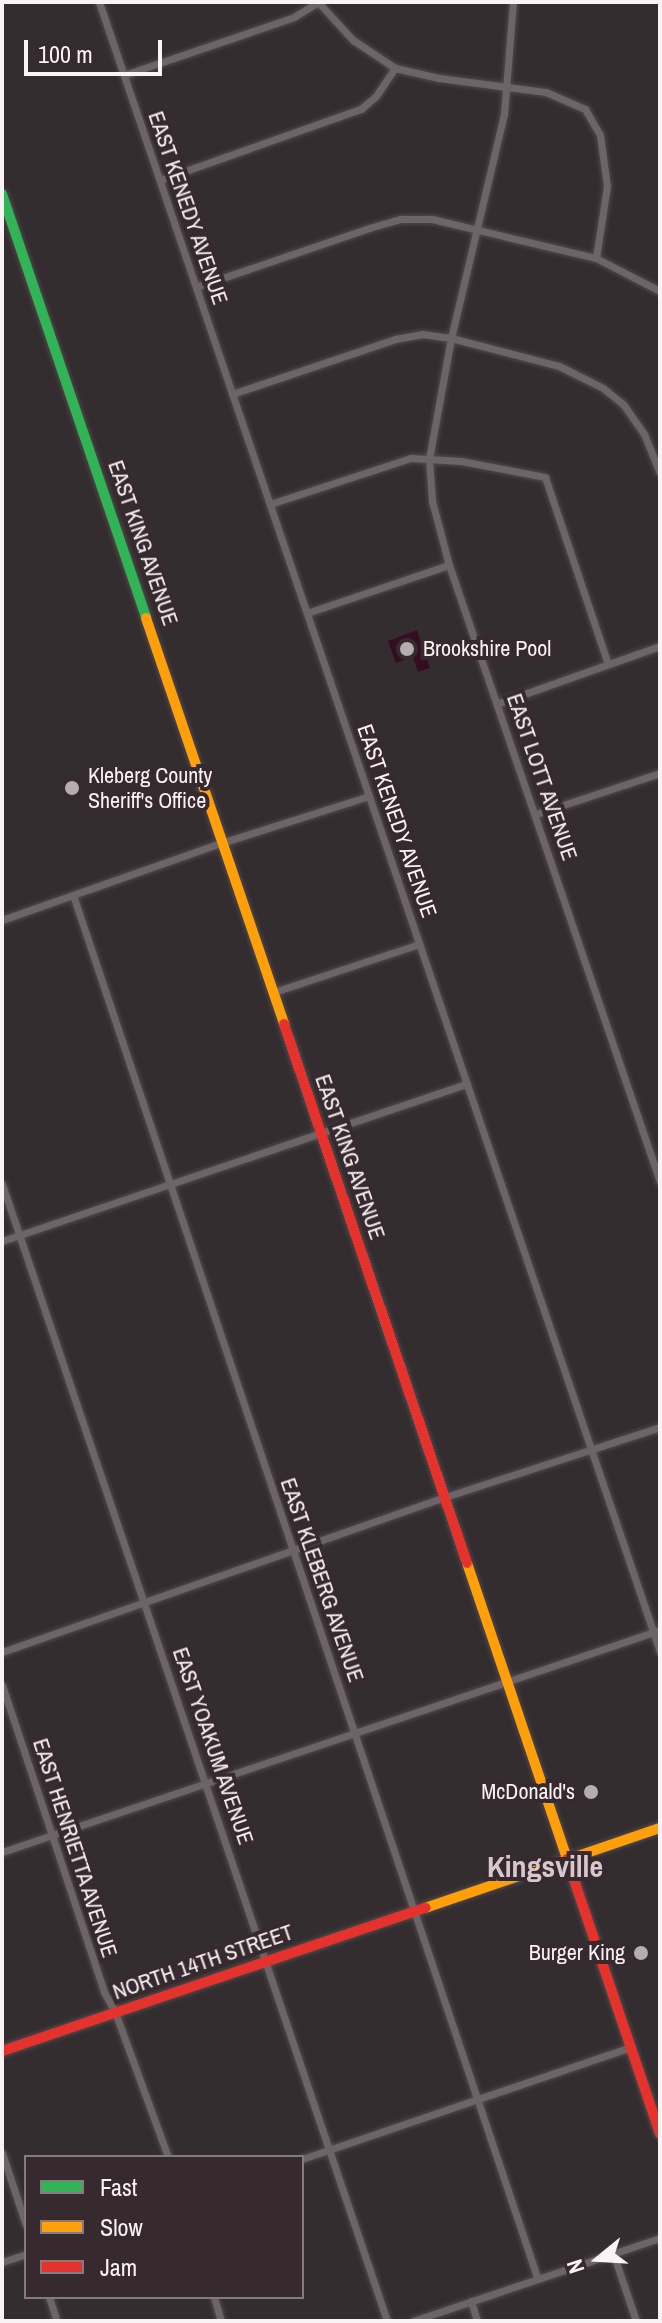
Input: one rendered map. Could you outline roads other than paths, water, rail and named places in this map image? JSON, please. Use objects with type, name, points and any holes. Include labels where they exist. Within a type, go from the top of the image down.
[{"type":"main road","name":"EAST KING AVENUE","points":[[2,194],[660,2134]]},
{"type":"main road","name":"NORTH 14TH STREET","points":[[2,2051],[660,1828]]},
{"type":"street","name":"EAST KENEDY AVENUE","points":[[99,2],[591,1450],[657,1631],[660,1652]]},
{"type":"street","points":[[124,75],[294,17],[318,2],[353,40],[395,68],[439,78],[508,85],[569,99],[585,109],[594,120],[604,155],[607,186],[596,258]]},
{"type":"street","name":"EAST LOTT AVENUE","points":[[513,2],[508,85],[478,230],[451,338],[429,459],[432,501],[449,565],[499,703],[660,1182]]},
{"type":"street","points":[[160,180],[361,109],[376,96],[395,68]]},
{"type":"street","points":[[196,287],[401,219],[432,219],[596,258],[660,291]]},
{"type":"street","points":[[232,394],[395,339],[422,334],[451,338],[559,366],[603,388],[623,404],[644,434],[660,473]]},
{"type":"street","points":[[270,504],[391,462],[429,459],[461,461],[545,477],[608,664]]},
{"type":"street","points":[[307,613],[449,565]]},
{"type":"street","points":[[499,703],[660,646]]},
{"type":"street","points":[[536,814],[660,774]]},
{"type":"street","points":[[2,920],[224,842],[369,796]]},
{"type":"street","name":"EAST KLEBERG AVENUE","points":[[73,895],[291,1550],[480,2099],[537,2277]]},
{"type":"street","points":[[274,992],[419,944]]},
{"type":"street","points":[[2,1241],[467,1084]]},
{"type":"street","name":"EAST YOAKUM AVENUE","points":[[2,1184],[207,1781],[387,2321]]},
{"type":"street","points":[[2,1652],[445,1497],[660,1427]]},
{"type":"street","points":[[2,1852],[657,1631]]},
{"type":"street","name":"EAST HENRIETTA AVENUE","points":[[2,1685],[104,1992],[115,2012],[167,2155]]},
{"type":"street","points":[[304,2158],[631,2047]]},
{"type":"street","points":[[2,2153],[24,2219]]},
{"type":"street","points":[[413,2321],[660,2238]]},
{"type":"street","points":[[613,2253],[636,2321]]},
{"type":"street","points":[[2,2262],[24,2255]]},
{"type":"street","points":[[50,2299],[57,2321]]},
{"type":"street","points":[[215,2299],[221,2321]]},
{"type":"street","points":[[471,2301],[477,2321]]},
{"type":"place","name":"Brookshire Pool","points":[[407,649]]},
{"type":"place","name":"Kleberg County Sheriff's Office","points":[[72,788]]},
{"type":"place","name":"McDonald's","points":[[591,1792]]},
{"type":"place","name":"Burger King","points":[[641,1953]]},
{"type":"district","name":"Kingsville","points":[[545,1866]]}]
